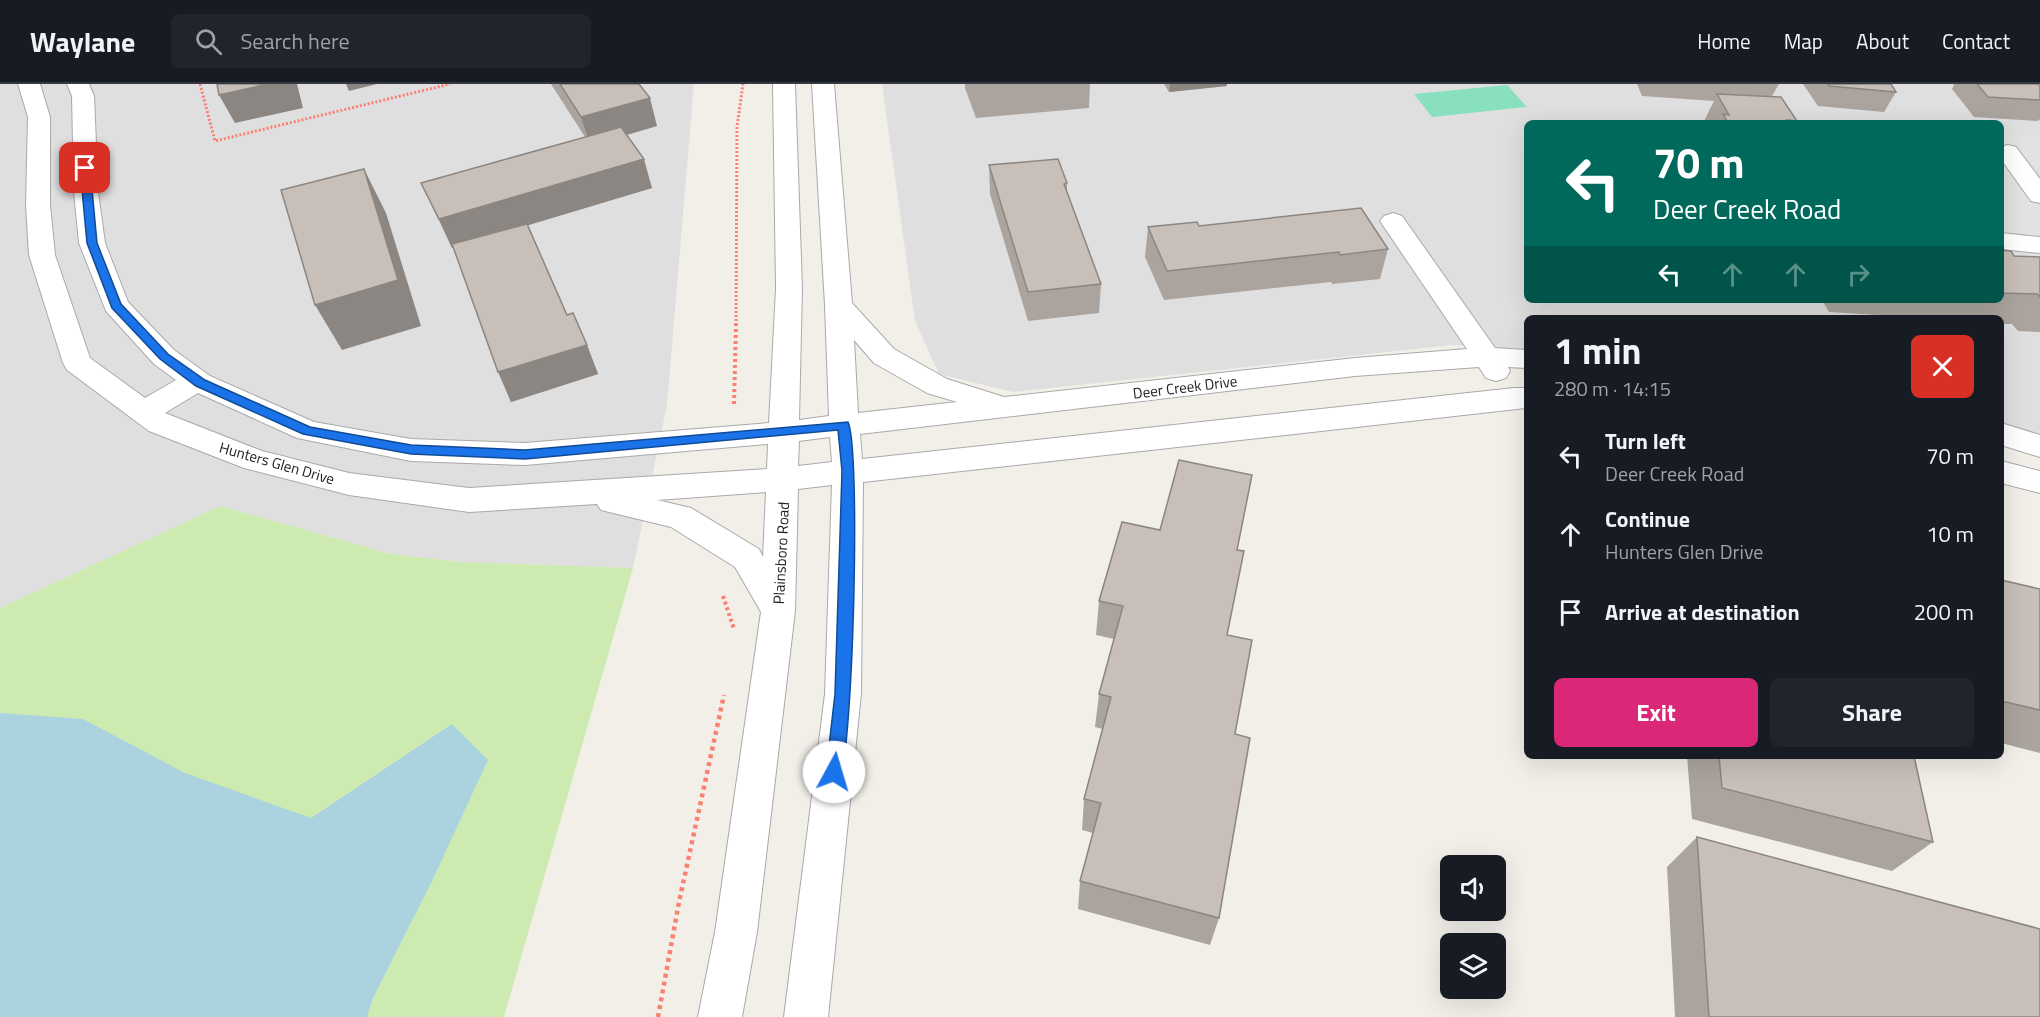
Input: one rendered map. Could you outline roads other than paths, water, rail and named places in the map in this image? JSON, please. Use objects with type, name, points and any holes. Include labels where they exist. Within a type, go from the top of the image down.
[{"type":"street","name":"Hunters Glen Drive","points":[[29,84],[62,198],[78,363],[160,424],[255,460],[350,484],[469,500],[733,484],[848,471]]},
{"type":"street","name":"Hunters Glen Drive","points":[[78,84],[83,96],[62,198],[67,249],[164,357],[197,381],[308,431],[411,450],[525,454],[844,425]]},
{"type":"street","name":"Plainsboro Road","points":[[720,1017],[736,932],[778,611],[789,288],[784,84]]},
{"type":"street","points":[[806,1017],[843,694],[848,471],[823,84]]},
{"type":"street","points":[[2004,152],[2040,154]]},
{"type":"street","points":[[2004,152],[2040,196]]},
{"type":"street","points":[[1393,221],[1523,405]]},
{"type":"street","points":[[2004,241],[2040,245]]},
{"type":"street","points":[[839,305],[884,356],[937,386],[1009,407]]},
{"type":"street","name":"Deer Creek Drive","points":[[844,425],[1355,367],[1487,357],[1524,359]]},
{"type":"street","points":[[144,412],[197,381]]},
{"type":"street","points":[[848,471],[1523,405]]},
{"type":"street","points":[[2004,435],[2040,446]]},
{"type":"street","points":[[2004,473],[2040,482]]},
{"type":"street","points":[[572,494],[680,517],[747,558],[778,611]]},
{"type":"water","points":[[0,713],[83,719],[185,773],[311,818],[452,724],[488,760],[432,881],[373,998],[367,1017],[0,1017]]}]
